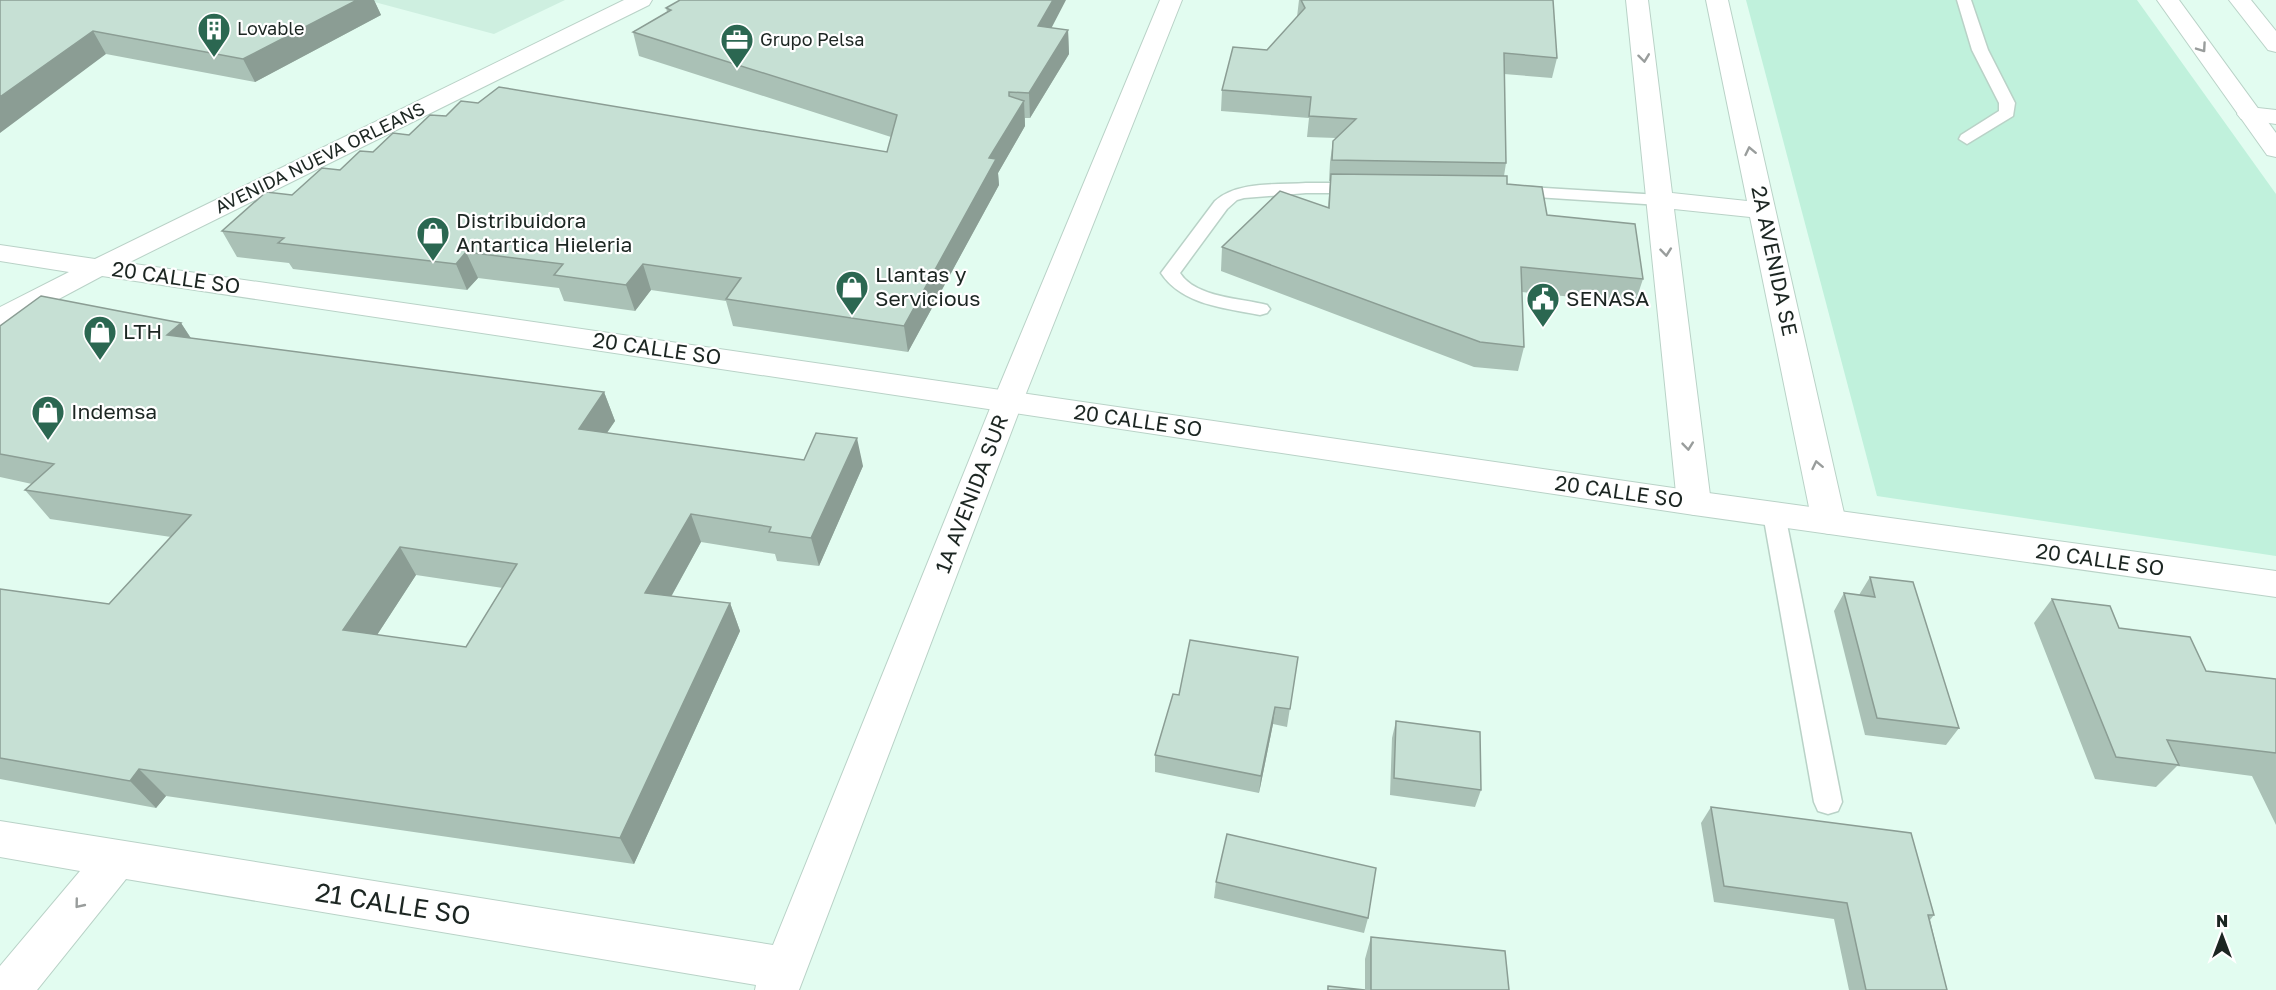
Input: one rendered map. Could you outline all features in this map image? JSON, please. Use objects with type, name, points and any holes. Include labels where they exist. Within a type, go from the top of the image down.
[{"type":"street","name":"AVENIDA NUEVA ORLEANS","points":[[0,319],[99,267],[641,0]]},
{"type":"street","name":"1A AVENIDA SUR","points":[[782,979],[1008,401],[1171,0]]},
{"type":"street","points":[[1637,0],[1694,503]]},
{"type":"street","name":"2A AVENIDA SE","points":[[1718,0],[1829,522]]},
{"type":"street","points":[[2168,0],[2276,150]]},
{"type":"street","points":[[2240,0],[2276,45]]},
{"type":"street","points":[[2249,114],[2276,117]]},
{"type":"street","points":[[1660,200],[1763,210]]},
{"type":"street","name":"20 CALLE SO","points":[[0,253],[1694,503],[2276,585]]},
{"type":"street","name":"21 CALLE SO","points":[[0,839],[782,979]]},
{"type":"street","points":[[9,990],[116,859]]},
{"type":"lane","points":[[1964,0],[1980,50],[2007,103],[2007,113],[1967,139]]},
{"type":"lane","points":[[1260,309],[1181,288],[1170,273],[1221,205],[1232,196],[1244,193],[1306,188],[1375,189]]},
{"type":"lane","points":[[1489,191],[1607,195],[1660,200]]},
{"type":"lane","points":[[1774,514],[1828,802]]},
{"type":"shaded area","points":[[367,0],[565,0],[494,34]]},
{"type":"shaded area","points":[[1746,0],[2137,0],[2276,194],[2276,556],[1877,496]]},
{"type":"building","name":"Lovable","points":[[0,0],[357,0],[243,59],[93,31],[0,97]]},
{"type":"building","points":[[680,0],[1053,0],[1038,26],[1068,30],[1029,93],[1009,92],[1009,96],[1024,101],[989,158],[996,159],[904,326],[726,299],[741,278],[643,264],[626,285],[554,275],[563,264],[466,252],[456,264],[278,243],[284,238],[222,231],[266,192],[292,195],[322,168],[340,170],[360,151],[373,152],[393,133],[409,135],[430,115],[446,116],[461,101],[478,103],[499,87],[887,152],[897,115],[633,32],[671,10],[666,8]]},
{"type":"building","points":[[1301,0],[1553,0],[1557,58],[1504,53],[1506,163],[1332,160],[1333,141],[1356,119],[1309,116],[1311,97],[1222,90],[1233,47],[1267,50],[1305,8]]},
{"type":"building","points":[[1331,174],[1507,176],[1507,184],[1542,187],[1547,215],[1635,224],[1643,279],[1521,267],[1524,347],[1480,342],[1222,247],[1280,191],[1329,208]]},
{"type":"building","points":[[41,296],[181,323],[167,335],[604,392],[579,429],[804,460],[816,433],[857,438],[811,538],[769,532],[771,527],[691,514],[645,593],[730,603],[620,838],[139,769],[130,781],[0,758],[0,589],[109,604],[191,515],[25,490],[54,464],[0,454],[0,326]],"holes":[[[400,547],[517,564],[466,647],[343,630]]]},
{"type":"building","points":[[1870,577],[1913,582],[1959,728],[1877,718],[1844,593],[1875,597]]},
{"type":"building","points":[[2052,599],[2110,606],[2119,628],[2190,637],[2206,671],[2276,679],[2276,753],[2167,740],[2179,765],[2116,757]]},
{"type":"building","points":[[1190,640],[1298,657],[1290,709],[1275,707],[1261,776],[1155,755],[1173,694],[1179,695]]},
{"type":"building","points":[[1396,721],[1480,732],[1481,790],[1394,778]]},
{"type":"building","points":[[1711,807],[1911,833],[1934,915],[1928,915],[1947,990],[1866,990],[1847,903],[1724,886]]},
{"type":"building","points":[[1227,834],[1376,868],[1368,918],[1216,882]]},
{"type":"building","points":[[1371,937],[1505,951],[1509,990],[1371,990]]},
{"type":"building","points":[[1328,986],[1365,990],[1328,990]]},
{"type":"place","name":"Lovable","points":[[214,58]]},
{"type":"place","name":"Grupo Pelsa","points":[[737,69]]},
{"type":"place","name":"Distribuidora Antartica Hieleria","points":[[433,262]]},
{"type":"place","name":"Llantas y Servicious","points":[[852,316]]},
{"type":"place","name":"SENASA","points":[[1543,328]]},
{"type":"place","name":"LTH","points":[[100,361]]},
{"type":"place","name":"Indemsa","points":[[48,441]]}]
